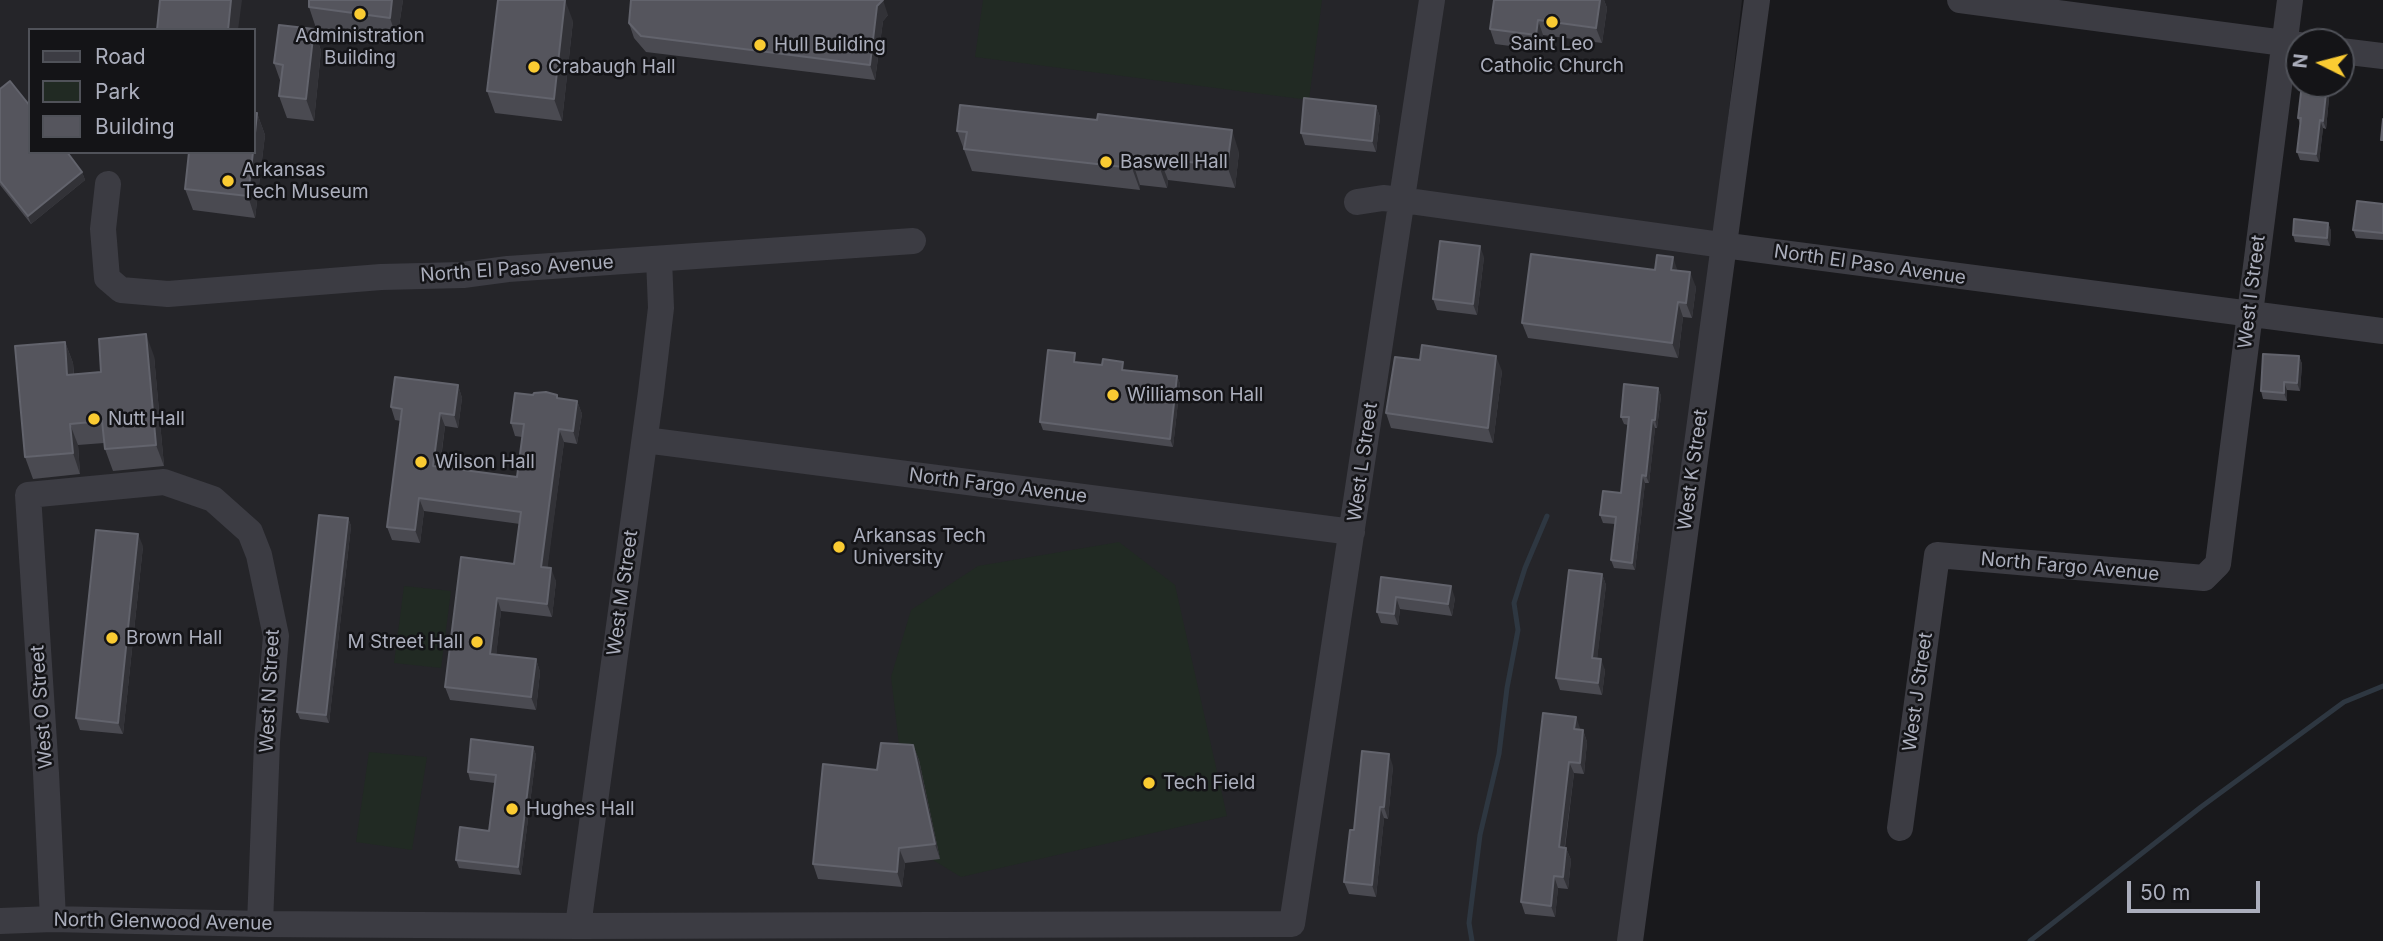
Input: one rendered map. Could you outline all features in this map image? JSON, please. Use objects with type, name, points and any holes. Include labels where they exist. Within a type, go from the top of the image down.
[{"type":"street","name":"West L Street","points":[[1292,924],[1432,0]]},
{"type":"street","name":"West K Street","points":[[1630,941],[1757,0]]},
{"type":"street","points":[[1960,0],[2008,3],[2285,43]]},
{"type":"street","name":"West I Street","points":[[2290,0],[2291,28]]},
{"type":"street","points":[[2355,53],[2383,56]]},
{"type":"street","name":"West I Street","points":[[2204,578],[2218,565],[2249,315],[2285,88]]},
{"type":"street","name":"North El Paso Avenue","points":[[108,184],[103,229],[107,278],[121,290],[168,294],[381,276],[463,275],[508,269],[913,241]]},
{"type":"street","name":"North El Paso Avenue","points":[[1357,202],[1382,198],[1402,200],[1723,246],[2383,331]]},
{"type":"street","name":"West M Street","points":[[578,926],[645,440],[661,308],[659,259]]},
{"type":"street","name":"North Fargo Avenue","points":[[645,440],[1352,532]]},
{"type":"street","name":"West N Street","points":[[28,495],[164,482],[213,499],[250,532],[259,555],[276,636],[267,743],[260,924]]},
{"type":"street","name":"West O Street","points":[[28,495],[53,919]]},
{"type":"street","name":"North Fargo Avenue","points":[[1937,555],[2204,578]]},
{"type":"street","name":"West J Street","points":[[1900,828],[1937,555]]},
{"type":"street","name":"North Glenwood Avenue","points":[[0,921],[53,919],[260,924],[578,926],[1292,924]]},
{"type":"shaded area","name":"Arkansas Tech University","points":[[0,0],[1742,0],[1631,941],[0,941]]},
{"type":"green space","points":[[983,0],[1322,0],[1309,100],[975,57]]},
{"type":"green space","points":[[1119,542],[1175,585],[1227,816],[961,877],[933,860],[903,778],[891,677],[911,610],[978,566]]},
{"type":"green space","points":[[404,586],[451,591],[441,668],[394,663]]},
{"type":"green space","points":[[369,752],[427,757],[412,850],[356,842]]},
{"type":"building","points":[[160,0],[231,0],[228,28],[157,28]]},
{"type":"building","points":[[309,0],[392,0],[390,18],[309,7]]},
{"type":"building","name":"Crabaugh Hall","points":[[498,0],[565,0],[554,99],[487,91]]},
{"type":"building","name":"Hull Building","points":[[631,0],[883,0],[877,6],[870,65],[641,36],[629,23]]},
{"type":"building","points":[[1494,0],[1600,0],[1596,28],[1538,20],[1536,35],[1490,29]]},
{"type":"building","points":[[279,25],[314,29],[306,99],[279,96],[283,65],[274,63]]},
{"type":"building","points":[[10,81],[28,104],[28,154],[68,154],[82,172],[28,216],[0,181],[0,89]]},
{"type":"building","points":[[1304,98],[1376,106],[1372,141],[1301,133]]},
{"type":"building","points":[[2300,98],[2325,98],[2316,154],[2297,152],[2301,118],[2298,118]]},
{"type":"building","points":[[960,105],[1097,120],[1098,114],[1232,130],[1227,166],[1160,159],[1159,166],[1133,163],[1132,168],[964,149],[967,132],[957,131]]},
{"type":"building","points":[[189,154],[253,154],[248,196],[185,189]]},
{"type":"building","points":[[2357,201],[2383,204],[2383,233],[2353,230]]},
{"type":"building","points":[[2294,219],[2328,223],[2327,238],[2293,235]]},
{"type":"building","points":[[1440,241],[1480,246],[1473,304],[1433,299]]},
{"type":"building","points":[[1531,254],[1655,270],[1657,255],[1673,257],[1671,270],[1690,272],[1686,303],[1678,302],[1672,343],[1522,323]]},
{"type":"building","name":"Nutt Hall","points":[[146,334],[156,445],[105,449],[102,421],[70,424],[73,453],[25,457],[15,346],[65,342],[67,375],[101,372],[99,339]]},
{"type":"building","points":[[1422,345],[1496,356],[1488,428],[1386,413],[1395,357],[1420,360]]},
{"type":"building","name":"Williamson Hall","points":[[1048,350],[1075,353],[1074,362],[1102,365],[1103,359],[1123,362],[1122,370],[1177,376],[1170,439],[1040,422]]},
{"type":"building","points":[[2263,354],[2299,356],[2297,383],[2284,382],[2284,393],[2261,391]]},
{"type":"building","points":[[395,377],[458,385],[454,415],[440,413],[433,466],[517,477],[524,424],[511,423],[515,393],[533,395],[546,392],[557,395],[557,398],[577,401],[573,431],[559,429],[541,567],[551,568],[547,604],[497,598],[490,654],[536,659],[531,697],[445,687],[461,557],[514,564],[521,512],[419,498],[415,530],[387,527],[402,409],[391,407]]},
{"type":"building","points":[[1624,384],[1658,388],[1646,476],[1642,475],[1632,563],[1611,560],[1616,517],[1600,515],[1603,491],[1621,493],[1629,417],[1621,417]]},
{"type":"building","points":[[319,515],[348,518],[326,715],[297,712]]},
{"type":"building","name":"Brown Hall","points":[[96,530],[138,534],[118,723],[76,718]]},
{"type":"building","points":[[1569,570],[1602,574],[1592,658],[1601,659],[1598,683],[1556,678]]},
{"type":"building","points":[[1381,577],[1451,586],[1448,604],[1396,597],[1394,614],[1377,612]]},
{"type":"building","points":[[1543,713],[1576,717],[1574,729],[1583,730],[1580,763],[1569,762],[1559,847],[1566,848],[1563,877],[1554,876],[1551,906],[1521,902]]},
{"type":"building","name":"Hughes Hall","points":[[471,739],[533,747],[518,867],[456,860],[460,827],[489,831],[496,775],[468,772]]},
{"type":"building","points":[[881,743],[913,745],[935,844],[899,848],[897,872],[813,864],[823,764],[877,770]]},
{"type":"building","points":[[1362,751],[1389,754],[1384,807],[1380,807],[1372,885],[1344,882],[1350,830],[1354,830]]},
{"type":"waterway","points":[[1472,941],[1469,923],[1480,835],[1499,754],[1518,630],[1514,603],[1525,568],[1547,516]]},
{"type":"waterway","points":[[2030,941],[2201,807],[2344,702],[2383,686]]},
{"type":"place","name":"Administration Building","points":[[360,14]]},
{"type":"place","name":"Saint Leo Catholic Church","points":[[1552,22]]},
{"type":"place","name":"Hull Building","points":[[760,45]]},
{"type":"place","name":"Crabaugh Hall","points":[[534,67]]},
{"type":"place","name":"Baswell Hall","points":[[1106,162]]},
{"type":"place","name":"Arkansas Tech Museum","points":[[228,181]]},
{"type":"place","name":"Williamson Hall","points":[[1113,395]]},
{"type":"place","name":"Nutt Hall","points":[[94,419]]},
{"type":"place","name":"Wilson Hall","points":[[421,462]]},
{"type":"place","name":"Arkansas Tech University","points":[[839,547]]},
{"type":"place","name":"Brown Hall","points":[[112,638]]},
{"type":"place","name":"M Street Hall","points":[[477,642]]},
{"type":"place","name":"Tech Field","points":[[1149,783]]},
{"type":"place","name":"Hughes Hall","points":[[512,809]]}]
